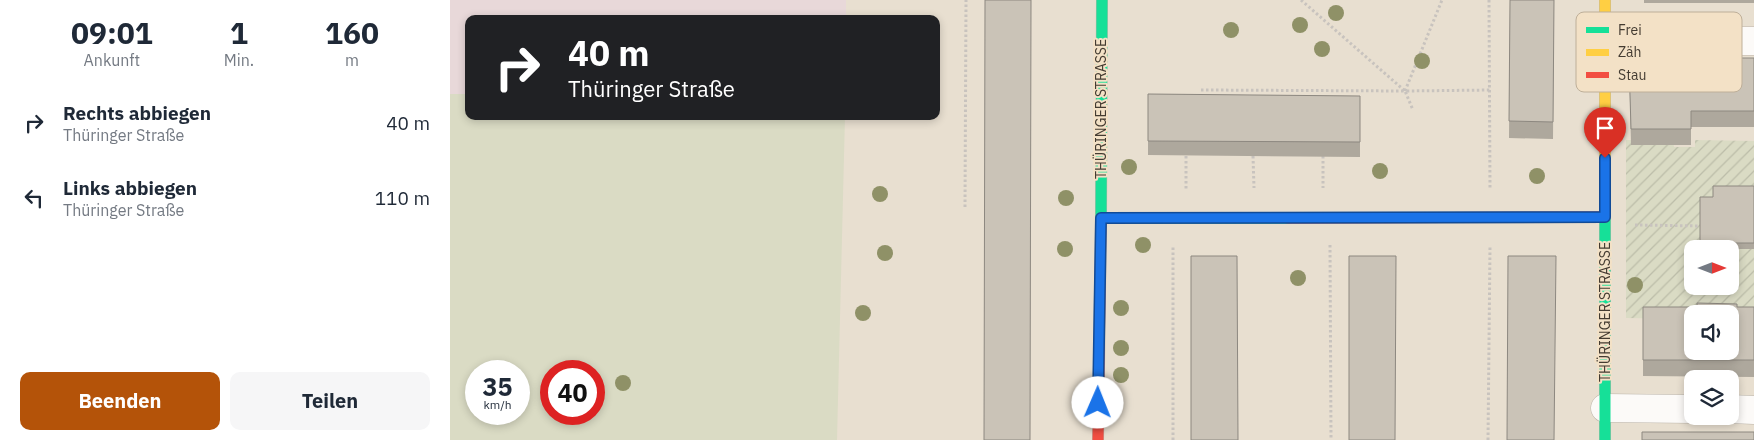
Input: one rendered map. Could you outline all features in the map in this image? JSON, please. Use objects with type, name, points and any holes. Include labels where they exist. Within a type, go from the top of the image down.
[{"type":"street","name":"THÜRINGER STRASSE","points":[[1098,440],[1102,0]]},
{"type":"street","name":"THÜRINGER STRASSE","points":[[1605,92],[1605,440]]},
{"type":"street","points":[[1101,218],[1330,217],[1605,221]]},
{"type":"street","points":[[1605,408],[1684,409]]},
{"type":"street","points":[[1739,409],[1754,410]]},
{"type":"path","points":[[964,207],[966,0]]},
{"type":"path","points":[[1301,0],[1405,90],[1413,110]]},
{"type":"path","points":[[1405,90],[1442,0]]},
{"type":"path","points":[[1201,90],[1490,90]]},
{"type":"path","points":[[1173,440],[1174,217]]},
{"type":"path","points":[[1330,217],[1331,440]]},
{"type":"path","points":[[1605,221],[1704,226]]},
{"type":"shaded area","points":[[450,0],[846,0],[846,15],[465,15],[465,94],[450,94]]},
{"type":"green space","points":[[450,94],[465,94],[465,120],[845,120],[837,440],[450,440]]},
{"type":"green space","points":[[1626,140],[1673,140],[1674,147],[1695,147],[1695,140],[1754,141],[1754,319],[1739,316],[1739,305],[1684,305],[1684,319],[1626,318]]},
{"type":"building","points":[[985,0],[1031,0],[1030,440],[984,440]]},
{"type":"building","points":[[1510,0],[1554,0],[1553,122],[1509,121]]},
{"type":"building","points":[[1742,58],[1754,58],[1754,111],[1691,111],[1691,129],[1631,129],[1630,92],[1742,92]]},
{"type":"building","points":[[1148,94],[1360,96],[1360,142],[1148,141]]},
{"type":"building","points":[[1713,186],[1754,186],[1754,243],[1739,243],[1739,240],[1700,240],[1700,197],[1713,197]]},
{"type":"building","points":[[1191,256],[1237,256],[1238,440],[1191,440]]},
{"type":"building","points":[[1349,256],[1396,256],[1395,440],[1349,440]]},
{"type":"building","points":[[1508,256],[1556,256],[1554,440],[1507,440]]},
{"type":"building","points":[[1697,303],[1737,304],[1697,305]]},
{"type":"building","points":[[1643,307],[1684,307],[1684,360],[1643,360]]},
{"type":"building","points":[[1739,307],[1754,307],[1754,360],[1739,360]]},
{"type":"building","points":[[1642,432],[1754,432],[1754,440],[1642,440]]},
{"type":"traffic: fast","points":[[1102,0],[1101,218],[1288,218]]},
{"type":"traffic: fast","points":[[1605,192],[1605,440]]},
{"type":"traffic: slow","points":[[1605,0],[1605,12]]},
{"type":"traffic: slow","points":[[1605,92],[1605,192]]},
{"type":"traffic: jam","points":[[1288,218],[1605,217]]},
{"type":"traffic: jam","points":[[1098,440],[1101,218]]},
{"type":"route","points":[[1098,403],[1101,218],[1605,217],[1605,158]]}]
